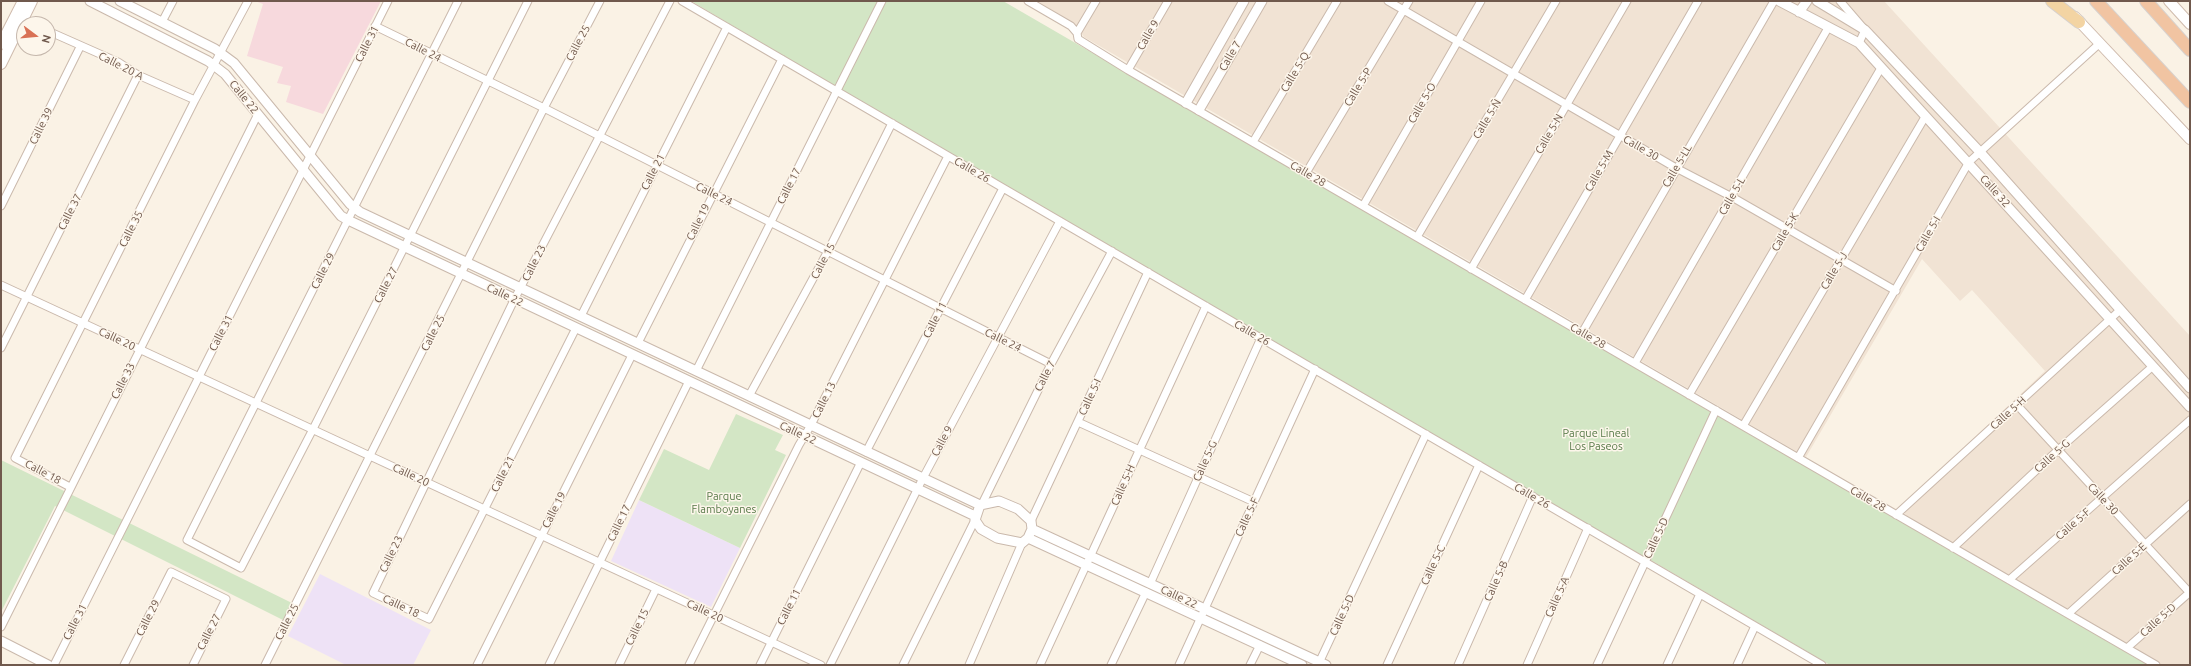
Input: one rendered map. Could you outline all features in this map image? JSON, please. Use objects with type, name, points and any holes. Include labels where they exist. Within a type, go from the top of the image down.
[{"type":"highway","points":[[2096,1],[2190,102]]},
{"type":"highway","points":[[2146,1],[2190,50]]},
{"type":"main road","points":[[1,44],[23,1]]},
{"type":"main road","points":[[24,16],[32,1]]},
{"type":"main road","points":[[2052,1],[2079,22]]},
{"type":"main road","points":[[2060,1],[2190,139]]},
{"type":"main road","points":[[2169,1],[2190,24]]},
{"type":"main road","points":[[1,64],[16,33]]},
{"type":"street","name":"Calle 22","points":[[90,1],[214,65],[225,74],[341,216],[348,220],[404,248],[917,489],[975,518],[981,529],[997,538],[1028,533],[1091,556],[1321,664]]},
{"type":"street","name":"Calle 22","points":[[120,1],[221,53],[234,63],[354,208],[866,452],[981,504]]},
{"type":"street","points":[[162,22],[173,1]]},
{"type":"street","name":"Calle 35","points":[[15,458],[196,100],[248,1]]},
{"type":"street","name":"Calle 31","points":[[54,665],[388,1]]},
{"type":"street","name":"Calle 29","points":[[241,568],[187,540],[458,1]]},
{"type":"street","name":"Calle 27","points":[[241,568],[314,429],[528,1]]},
{"type":"street","name":"Calle 25","points":[[265,665],[462,275],[544,108],[600,1]]},
{"type":"street","name":"Calle 23","points":[[373,593],[514,300],[670,1]]},
{"type":"street","name":"Calle 26","points":[[682,1],[1822,665]]},
{"type":"street","name":"Calle 17","points":[[696,371],[882,1]]},
{"type":"street","name":"Calle 28","points":[[1028,1],[1071,26],[1077,33],[1078,39],[1128,70],[2156,665]]},
{"type":"street","points":[[1077,33],[1096,1]]},
{"type":"street","name":"Calle 9","points":[[1128,70],[1168,1]]},
{"type":"street","name":"Calle 7","points":[[1186,103],[1244,1]]},
{"type":"street","name":"Calle 7","points":[[1199,110],[1262,1]]},
{"type":"street","name":"Calle 5-Q","points":[[1253,142],[1337,1]]},
{"type":"street","name":"Calle 30","points":[[1388,1],[1619,136],[1732,197],[1896,291]]},
{"type":"street","name":"Calle 5-P","points":[[1306,173],[1409,1]]},
{"type":"street","name":"Calle 5-O","points":[[1363,206],[1481,1]]},
{"type":"street","name":"Calle 5-Ñ","points":[[1417,237],[1556,1]]},
{"type":"street","name":"Calle 5-N","points":[[1471,268],[1627,1]]},
{"type":"street","name":"Calle 5-M","points":[[1526,300],[1698,1]]},
{"type":"street","name":"Calle 5-LL","points":[[1582,333],[1676,168],[1774,1]]},
{"type":"street","name":"Calle 32","points":[[1779,1],[1859,43],[1925,117],[1969,162],[2190,407]]},
{"type":"street","points":[[1799,12],[1807,1]]},
{"type":"street","name":"Calle 32","points":[[1817,1],[1865,30],[1980,152],[2119,311],[2190,388]]},
{"type":"street","points":[[1840,1],[1865,30],[1859,43]]},
{"type":"street","name":"Calle 24","points":[[376,26],[771,221],[1051,364]]},
{"type":"street","name":"Calle 21","points":[[581,316],[727,27]]},
{"type":"street","name":"Calle 5-L","points":[[1635,363],[1828,28]]},
{"type":"street","name":"Calle 20 A","points":[[56,35],[118,62],[138,75],[196,100]]},
{"type":"street","name":"Calle 5-I","points":[[1798,458],[1896,291],[1969,162],[2100,43]]},
{"type":"street","name":"Calle 39","points":[[1,206],[80,46]]},
{"type":"street","name":"Calle 19","points":[[638,344],[782,59]]},
{"type":"street","name":"Calle 5-K","points":[[1689,395],[1881,68]]},
{"type":"street","name":"Calle 37","points":[[1,348],[138,75]]},
{"type":"street","name":"Calle 33","points":[[1,627],[258,114]]},
{"type":"street","name":"Calle 5-J","points":[[1743,426],[1925,117]]},
{"type":"street","name":"Calle 15","points":[[749,396],[828,251],[892,123]]},
{"type":"street","name":"Calle 13","points":[[689,665],[799,445],[806,436],[948,156]]},
{"type":"street","name":"Calle 11","points":[[866,452],[1003,188]]},
{"type":"street","name":"Calle 9","points":[[830,665],[917,489],[1060,221]]},
{"type":"street","name":"Calle 7","points":[[981,504],[1051,364],[1112,251]]},
{"type":"street","name":"Calle 5-I","points":[[969,665],[1078,422],[1148,272]]},
{"type":"street","name":"Calle 20","points":[[1,285],[821,665]]},
{"type":"street","name":"Calle 5-H","points":[[1040,665],[1206,306]]},
{"type":"street","name":"Calle 5-H","points":[[1896,515],[2119,311]]},
{"type":"street","name":"Calle 21","points":[[429,619],[576,328]]},
{"type":"street","name":"Calle 5-G","points":[[1150,584],[1261,338]]},
{"type":"street","name":"Calle 19","points":[[477,665],[632,355]]},
{"type":"street","name":"Calle 5-G","points":[[1953,548],[2058,450],[2153,366]]},
{"type":"street","name":"Calle 5-F","points":[[1179,665],[1315,369]]},
{"type":"street","name":"Calle 17","points":[[549,665],[689,381]]},
{"type":"street","name":"Calle 30","points":[[2017,405],[2190,592]]},
{"type":"street","name":"Calle 5-D","points":[[1597,665],[1716,410]]},
{"type":"street","name":"Calle 5-F","points":[[2008,580],[2190,420]]},
{"type":"street","points":[[1078,422],[1254,502]]},
{"type":"street","name":"Calle 5-D","points":[[1321,664],[1426,434]]},
{"type":"street","name":"Calle 18","points":[[15,458],[70,487]]},
{"type":"street","name":"Calle 11","points":[[760,665],[861,462]]},
{"type":"street","name":"Calle 5-C","points":[[1388,665],[1479,465]]},
{"type":"street","name":"Calle 5-B","points":[[1458,665],[1533,496]]},
{"type":"street","points":[[903,665],[981,504],[999,501],[1010,504],[1028,533]]},
{"type":"street","name":"Calle 5-E","points":[[2068,614],[2190,504]]},
{"type":"street","name":"Calle 5-A","points":[[1527,665],[1588,528]]},
{"type":"street","name":"Calle 22","points":[[1028,533],[1087,565],[1302,665]]},
{"type":"street","name":"Calle 29","points":[[124,665],[171,572]]},
{"type":"street","name":"Calle 27","points":[[171,572],[226,599],[193,665]]},
{"type":"street","name":"Calle 15","points":[[619,665],[656,589]]},
{"type":"street","points":[[1111,665],[1146,592]]},
{"type":"street","name":"Calle 5-D","points":[[2127,648],[2190,592]]},
{"type":"street","name":"Calle 18","points":[[373,593],[429,619]]},
{"type":"street","points":[[1667,665],[1700,594]]},
{"type":"street","points":[[1737,665],[1755,626]]},
{"type":"street","points":[[1,641],[48,665]]},
{"type":"street","points":[[1250,665],[1260,645]]},
{"type":"shaded area","points":[[255,1],[381,1],[323,114],[286,102],[291,86],[277,83],[283,67],[247,56],[263,4]]},
{"type":"shaded area","points":[[1037,1],[1884,1],[2190,336],[2190,665],[2159,665],[2009,580],[1907,516],[1900,508],[2045,371],[1972,290],[1960,301],[1922,259],[1806,457],[1084,37],[1075,24]]},
{"type":"shaded area","points":[[639,500],[740,548],[711,607],[611,561]]},
{"type":"shaded area","points":[[320,574],[431,630],[413,665],[346,665],[288,636]]},
{"type":"green space","name":"Parque Lineal Los Paseos","points":[[691,1],[1003,1],[2148,665],[1830,665],[1654,562],[1576,522],[1148,272]]},
{"type":"green space","name":"Parque Flamboyanes","points":[[736,414],[783,435],[775,450],[786,455],[740,548],[639,500],[664,449],[709,470]]},
{"type":"green space","points":[[1,460],[292,603],[283,620],[55,506],[1,612]]}]
